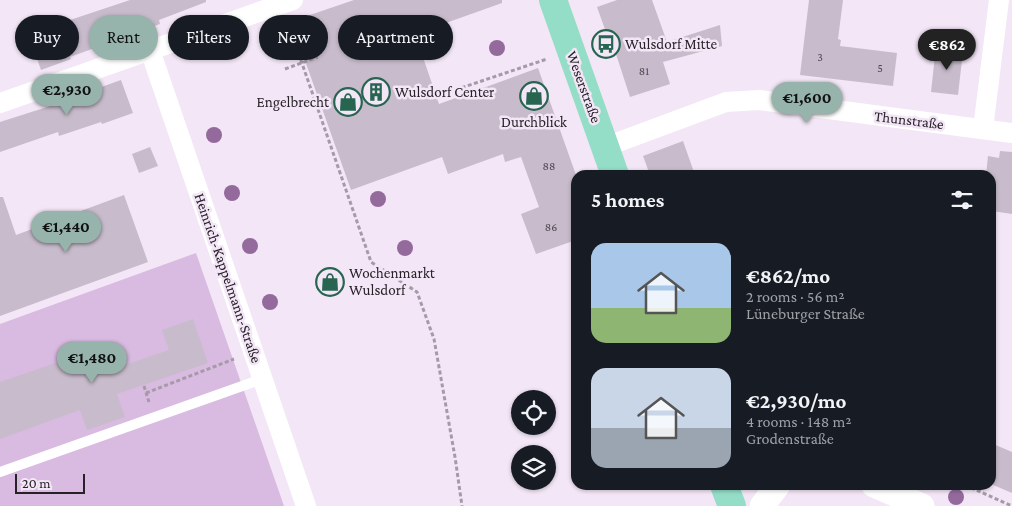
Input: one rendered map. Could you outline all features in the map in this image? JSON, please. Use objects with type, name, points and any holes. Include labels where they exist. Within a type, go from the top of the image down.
[{"type":"main road","name":"Weserstraße","points":[[553,0],[613,170]]},
{"type":"main road","points":[[726,490],[732,506]]},
{"type":"street","points":[[983,129],[999,0]]},
{"type":"street","points":[[158,47],[287,2]]},
{"type":"street","points":[[0,103],[122,60]]},
{"type":"street","name":"Heinrich-Kappelmann-Straße","points":[[153,60],[306,506]]},
{"type":"street","name":"Thunstraße","points":[[605,147],[726,102],[759,100],[1012,133]]},
{"type":"street","points":[[762,506],[774,490]]},
{"type":"street","points":[[885,490],[922,506]]},
{"type":"lane","points":[[0,472],[262,379]]},
{"type":"path","points":[[287,2],[302,63],[371,262],[417,292],[434,339],[462,506]]},
{"type":"path","points":[[437,96],[571,51]]},
{"type":"path","points":[[285,69],[310,60]]},
{"type":"path","points":[[146,392],[253,352]]},
{"type":"path","points":[[976,490],[1012,506]]},
{"type":"shaded area","points":[[196,253],[284,506],[0,506],[0,324]]},
{"type":"building","points":[[130,0],[206,0],[206,2],[168,15],[159,20],[160,24],[158,25],[158,15],[89,15],[89,50],[79,54],[79,17]]},
{"type":"building","points":[[354,0],[502,0],[502,3],[453,20],[453,15],[338,15],[338,60],[424,60],[439,104],[538,68],[574,170],[571,170],[571,242],[536,254],[521,214],[539,207],[521,157],[505,162],[503,154],[448,174],[442,157],[351,190],[305,60],[328,60],[328,15],[310,15]]},
{"type":"building","points":[[617,0],[652,0],[667,42],[720,25],[722,46],[663,62],[670,84],[630,97],[614,48],[612,49],[597,7]]},
{"type":"building","points":[[809,0],[843,0],[838,39],[841,40],[840,46],[897,53],[893,86],[800,75]]},
{"type":"building","points":[[936,46],[959,48],[957,60],[962,60],[958,95],[931,92]]},
{"type":"building","points":[[38,60],[68,60],[41,70]]},
{"type":"building","points":[[121,80],[133,113],[59,136],[58,132],[0,152],[0,122],[91,93],[90,91]]},
{"type":"building","points":[[683,141],[693,170],[648,170],[643,156]]},
{"type":"building","points":[[150,147],[158,166],[139,173],[132,154]]},
{"type":"building","points":[[1000,151],[1012,152],[1012,214],[996,212],[996,170],[987,170],[988,156],[999,158]]},
{"type":"building","points":[[124,195],[148,262],[0,316],[0,197],[3,197],[16,235]]},
{"type":"building","points":[[193,319],[208,363],[117,394],[125,417],[87,430],[80,410],[0,439],[0,382],[102,347],[110,370],[169,350],[162,330]]},
{"type":"building","points":[[996,445],[1012,452],[1012,493],[996,486]]},
{"type":"place","name":"Wulsdorf Mitte","points":[[606,44]]},
{"type":"place","name":"Wulsdorf Center","points":[[376,92]]},
{"type":"place","name":"Durchblick","points":[[534,96]]},
{"type":"place","name":"Engelbrecht","points":[[348,102]]},
{"type":"place","name":"Wochenmarkt Wulsdorf","points":[[330,282]]}]
